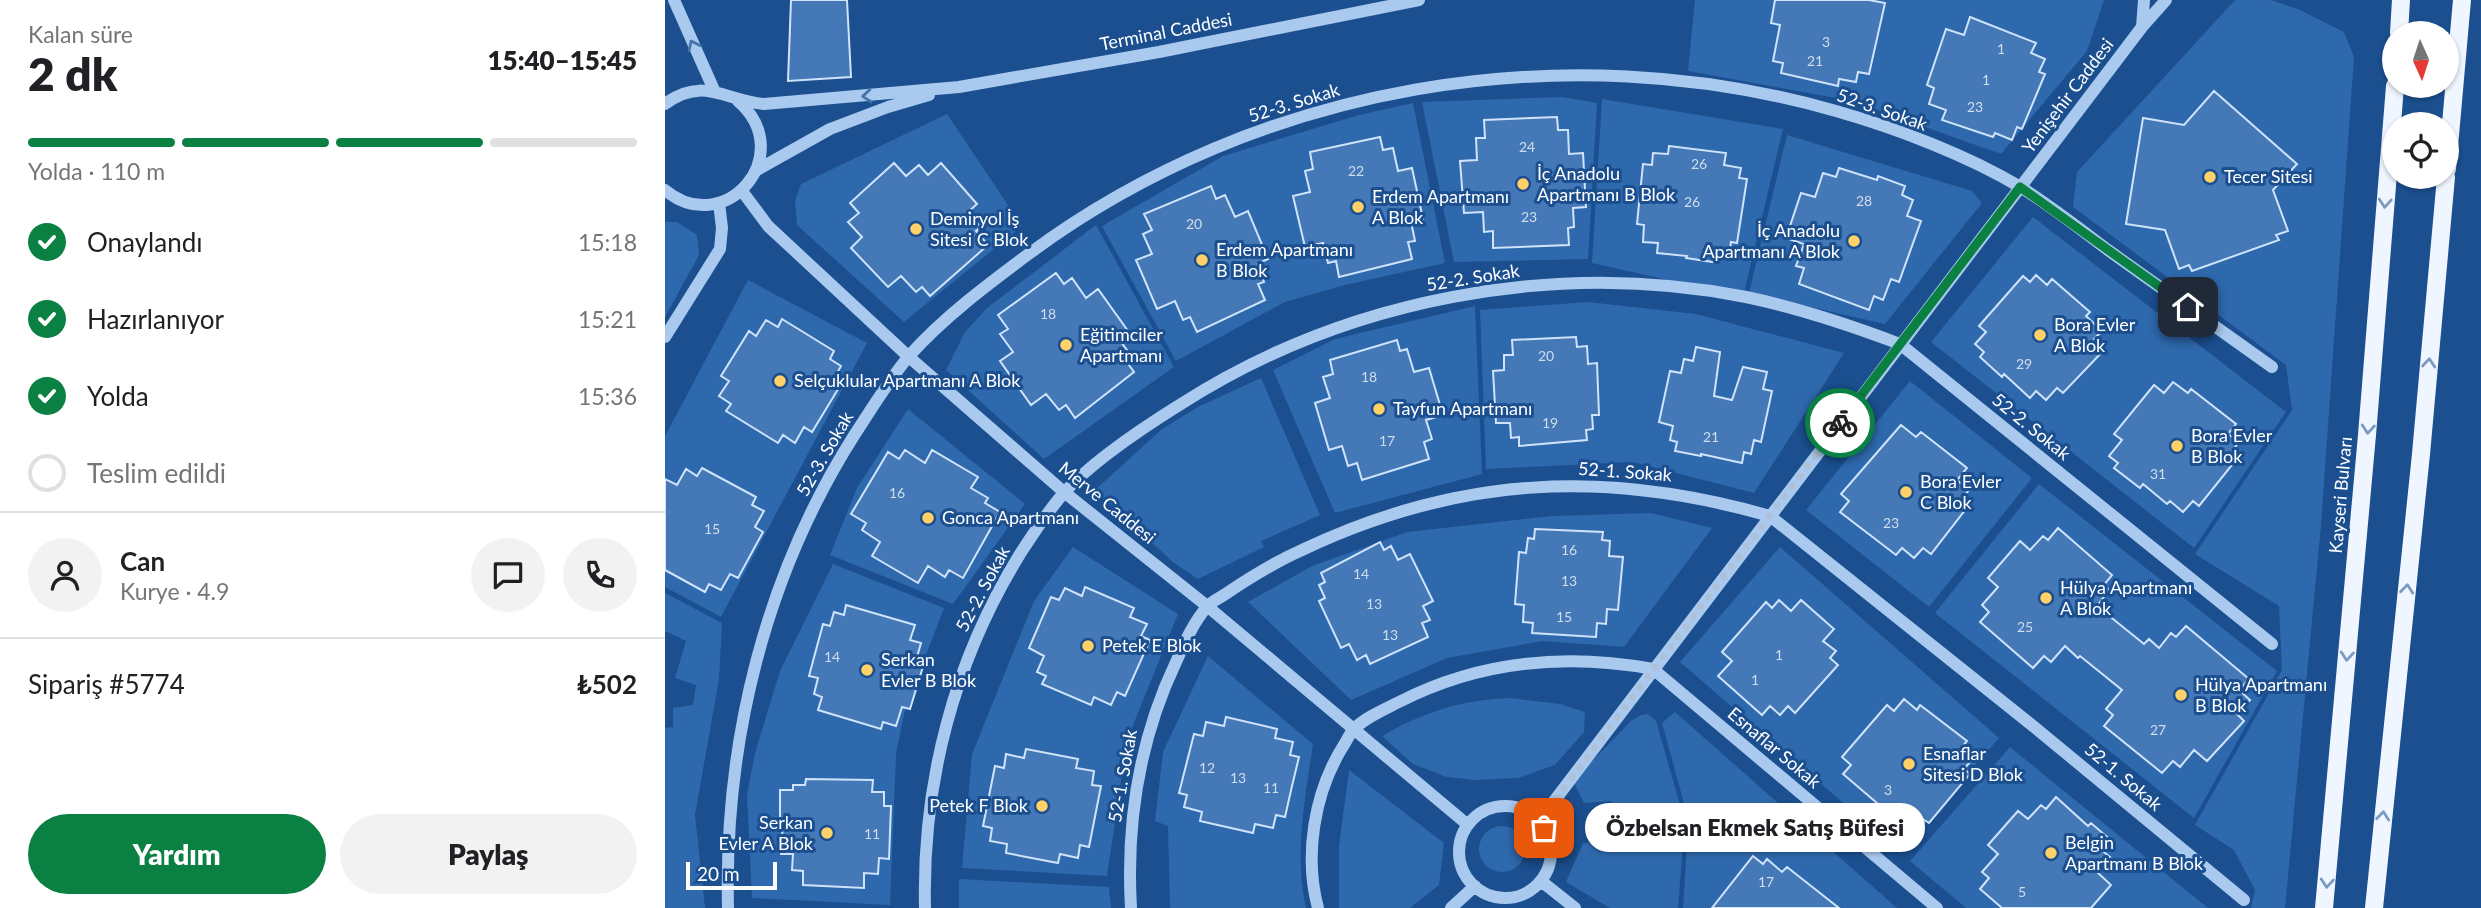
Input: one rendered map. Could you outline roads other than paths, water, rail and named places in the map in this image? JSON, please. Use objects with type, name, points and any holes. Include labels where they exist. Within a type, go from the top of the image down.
[{"type":"main road","points":[[2400,21],[2401,0]]},
{"type":"main road","points":[[2452,112],[2462,0]]},
{"type":"main road","name":"Kayseri Bulvarı","points":[[2324,908],[2394,98]]},
{"type":"main road","points":[[2374,908],[2445,189]]},
{"type":"street","points":[[665,104],[688,91],[714,90],[674,0]]},
{"type":"street","name":"Terminal Caddesi","points":[[714,90],[738,100],[764,104],[959,87],[1159,52],[1419,0]]},
{"type":"street","points":[[2142,27],[2144,0]]},
{"type":"street","name":"Yenişehir Caddesi","points":[[1539,821],[2142,27],[2166,0]]},
{"type":"street","name":"52-3. Sokak","points":[[728,908],[730,804],[738,743],[750,683],[766,625],[787,567],[828,479],[873,406],[909,357],[954,314],[1042,244],[1104,204],[1159,174],[1273,126],[1394,93],[1517,77],[1582,75],[1659,79],[1775,96],[1838,112],[1899,132],[2020,187],[2272,367]]},
{"type":"street","name":"Terminal Caddesi","points":[[667,193],[685,202],[702,205],[719,203],[742,191],[757,170],[830,129],[888,107],[959,87]]},
{"type":"street","points":[[738,100],[753,117],[761,138],[762,149],[757,170]]},
{"type":"street","name":"Merve Caddesi","points":[[742,191],[768,226],[909,357],[1064,492],[1207,606],[1468,825]]},
{"type":"street","points":[[665,337],[720,249],[722,228],[719,203]]},
{"type":"street","name":"52-2. Sokak","points":[[925,908],[927,823],[946,721],[962,672],[982,624],[1006,578],[1033,534],[1064,492],[1154,421],[1203,390],[1254,363],[1306,339],[1360,320],[1416,304],[1472,293],[1581,283],[1689,289],[1742,296],[1795,308],[1900,344],[2272,644]]},
{"type":"street","name":"52-1. Sokak","points":[[1131,908],[1131,822],[1137,777],[1148,731],[1163,688],[1183,646],[1207,606],[1247,579],[1332,536],[1411,509],[1469,495],[1570,485],[1621,487],[1708,499],[1770,516],[2033,726],[2244,900]]},
{"type":"street","points":[[1318,908],[1313,872],[1317,811],[1338,755],[1354,729],[1415,694],[1492,668],[1549,660],[1583,660],[1653,669]]},
{"type":"street","name":"Esnaflar Sokak","points":[[1653,669],[1937,908]]},
{"type":"street","points":[[1507,806],[1524,810],[1539,821],[1549,837],[1551,855],[1541,881],[1527,892],[1509,898],[1491,895],[1475,886],[1464,871],[1459,852],[1468,825],[1481,813],[1507,806]]},
{"type":"street","points":[[1541,881],[1575,908]]},
{"type":"street","points":[[1451,908],[1475,886]]},
{"type":"place","name":"Tecer Sitesi","points":[[2210,177]]},
{"type":"place","name":"İç Anadolu Apartmanı B Blok","points":[[1523,184]]},
{"type":"place","name":"Erdem Apartmanı A Blok","points":[[1358,207]]},
{"type":"place","name":"Demiryol İş Sitesi C Blok","points":[[916,229]]},
{"type":"place","name":"İç Anadolu Apartmanı A Blok","points":[[1854,241]]},
{"type":"place","name":"Erdem Apartmanı B Blok","points":[[1202,260]]},
{"type":"place","name":"Bora Evler A Blok","points":[[2040,335]]},
{"type":"place","name":"Eğitimciler Apartmanı","points":[[1066,345]]},
{"type":"place","name":"Selçuklular Apartmanı A Blok","points":[[780,381]]},
{"type":"place","name":"Tayfun Apartmanı","points":[[1379,409]]},
{"type":"place","name":"Bora Evler B Blok","points":[[2177,446]]},
{"type":"place","name":"Bora Evler C Blok","points":[[1906,492]]},
{"type":"place","name":"Gonca Apartmanı","points":[[928,518]]},
{"type":"place","name":"Hülya Apartmanı A Blok","points":[[2046,598]]},
{"type":"place","name":"Petek E Blok","points":[[1088,646]]},
{"type":"place","name":"Serkan Evler B Blok","points":[[867,670]]},
{"type":"place","name":"Hülya Apartmanı B Blok","points":[[2181,695]]},
{"type":"place","name":"Esnaflar Sitesi D Blok","points":[[1909,764]]},
{"type":"place","name":"Petek F Blok","points":[[1042,806]]},
{"type":"place","name":"Özbelsan Ekmek Satış Büfesi","points":[[1544,828]]},
{"type":"place","name":"Serkan Evler A Blok","points":[[827,833]]},
{"type":"place","name":"Belgin Apartmanı B Blok","points":[[2051,853]]}]
